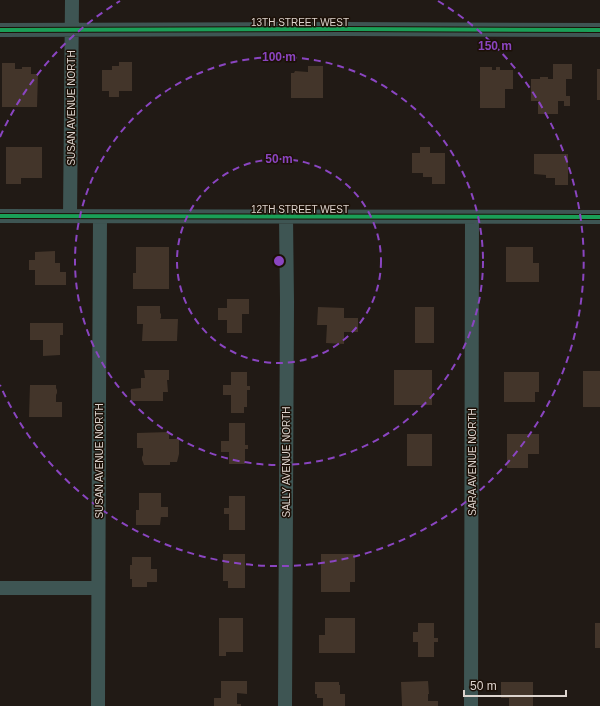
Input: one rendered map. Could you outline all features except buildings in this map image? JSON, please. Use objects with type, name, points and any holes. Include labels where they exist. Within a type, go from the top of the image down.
[{"type":"street","name":"SUSAN AVENUE NORTH","points":[[70,216],[72,0]]},
{"type":"street","name":"13TH STREET WEST","points":[[0,30],[600,30]]},
{"type":"street","name":"12TH STREET WEST","points":[[0,216],[600,217]]},
{"type":"street","name":"SUSAN AVENUE NORTH","points":[[98,706],[100,217]]},
{"type":"street","name":"SALLY AVENUE NORTH","points":[[285,706],[286,217]]},
{"type":"street","name":"SARA AVENUE NORTH","points":[[471,706],[472,217]]},
{"type":"street","points":[[0,588],[98,588]]},
{"type":"cycle path","points":[[0,30],[600,30]]},
{"type":"cycle path","points":[[0,216],[600,217]]}]
